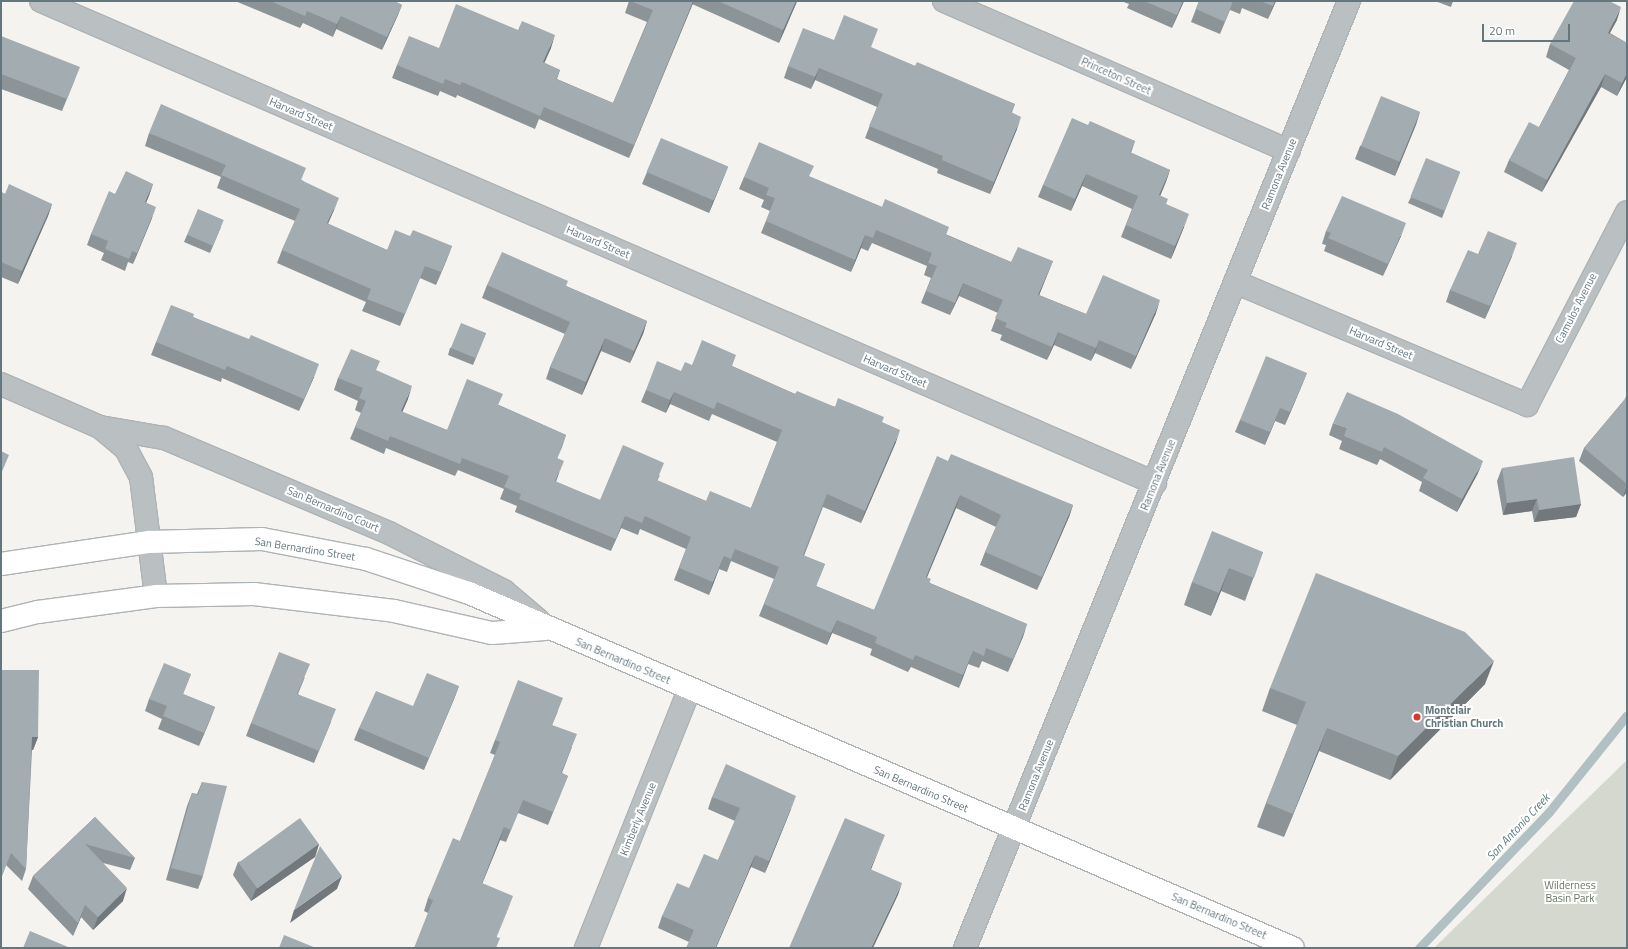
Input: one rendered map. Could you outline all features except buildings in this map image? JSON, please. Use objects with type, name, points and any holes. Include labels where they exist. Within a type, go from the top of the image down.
[{"type":"main road","name":"San Bernardino Street","points":[[1,564],[149,542],[262,539],[366,559],[469,593],[689,690],[1293,948]]},
{"type":"main road","name":"San Bernardino Street","points":[[1,621],[38,612],[156,596],[254,594],[394,611],[492,633],[548,629]]},
{"type":"street","name":"Harvard Street","points":[[41,1],[1155,483]]},
{"type":"street","name":"Princeton Street","points":[[944,1],[1289,151]]},
{"type":"street","name":"Ramona Avenue","points":[[965,948],[1155,483],[1349,1]]},
{"type":"street","name":"Camulos Avenue","points":[[1527,405],[1627,212]]},
{"type":"street","name":"Harvard Street","points":[[1235,282],[1527,405]]},
{"type":"street","name":"San Bernardino Court","points":[[1,384],[100,427],[164,438],[389,533],[504,591],[548,629]]},
{"type":"street","name":"San Bernardino Court","points":[[100,427],[126,449],[141,477],[156,596]]},
{"type":"street","name":"Kimberly Avenue","points":[[586,948],[689,690]]},
{"type":"green space","name":"Wilderness Basin Park","points":[[1627,760],[1627,948],[1434,948],[1559,826]]},
{"type":"waterway","name":"San Antonio Creek","points":[[1419,948],[1549,812],[1627,715]]},
{"type":"place","name":"Montclair Christian Church","points":[[1417,717]]}]
